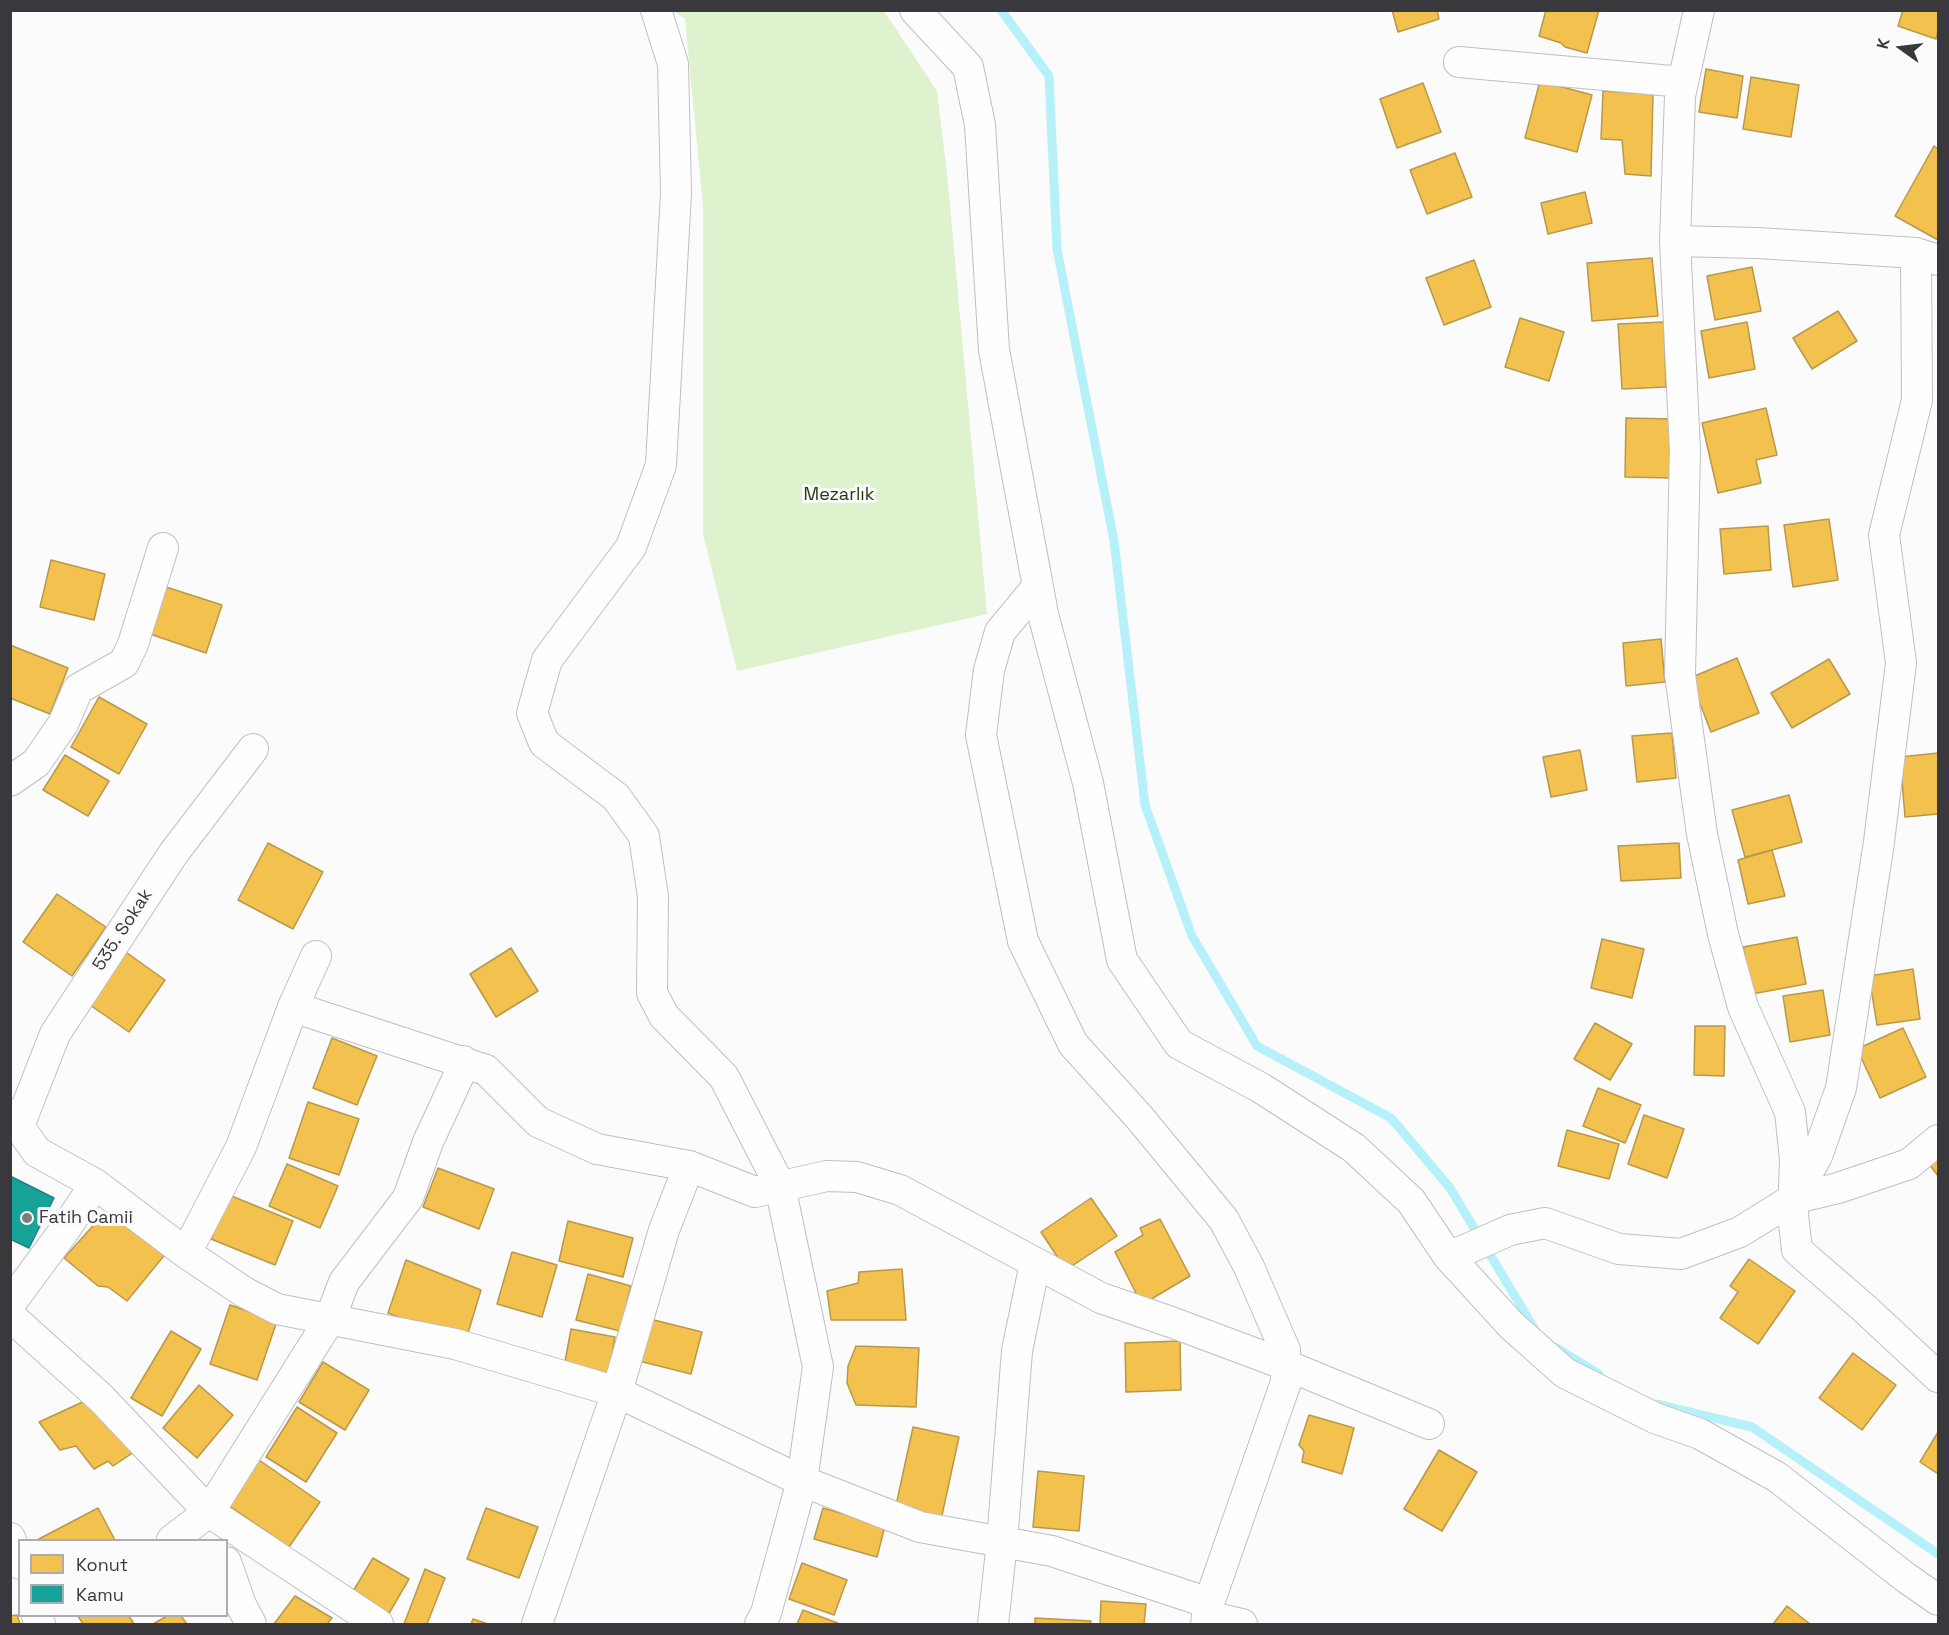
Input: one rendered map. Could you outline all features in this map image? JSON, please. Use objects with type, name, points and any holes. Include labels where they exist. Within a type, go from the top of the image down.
[{"type":"street","points":[[656,10],[673,64],[676,193],[661,465],[630,547],[547,660],[532,713],[544,742],[616,797],[644,836],[653,897],[652,993],[664,1016],[724,1077],[780,1186],[818,1367],[802,1482],[766,1613],[760,1624]]},
{"type":"street","points":[[915,10],[968,68],[978,113],[994,350],[1043,614],[1088,783],[1122,960],[1179,1044],[1261,1088],[1354,1148],[1411,1201],[1457,1253],[1511,1325],[1565,1373],[1655,1418],[1700,1434],[1777,1477],[1938,1600]]},
{"type":"street","points":[[1699,10],[1680,96],[1675,241],[1685,451],[1680,675],[1702,834],[1723,934],[1743,1007],[1790,1112],[1795,1159],[1793,1215],[1797,1250],[1938,1377]]},
{"type":"street","points":[[1459,62],[1683,82]]},
{"type":"street","points":[[1675,241],[1758,243],[1927,256],[1917,400],[1884,535],[1901,663],[1880,831],[1841,1088],[1817,1156],[1793,1199]]},
{"type":"street","points":[[10,781],[36,763],[63,724],[78,689],[124,663],[133,644],[163,548]]},
{"type":"street","points":[[1038,586],[1000,632],[989,670],[981,735],[1023,941],[1073,1044],[1139,1117],[1224,1220],[1249,1267],[1286,1350],[1286,1383],[1207,1614]]},
{"type":"street","name":"535. Sokak","points":[[15,1120],[55,1034],[173,854],[253,749]]},
{"type":"street","points":[[186,1253],[241,1147],[292,1007],[316,956]]},
{"type":"street","points":[[292,1007],[486,1070],[538,1122],[597,1149],[689,1166],[755,1192],[827,1176],[857,1177],[900,1190],[1101,1298],[1286,1365],[1429,1424]]},
{"type":"street","points":[[173,1539],[209,1512],[330,1319],[344,1282],[408,1198],[428,1142],[459,1075],[463,1061]]},
{"type":"street","points":[[15,1120],[37,1152],[95,1184],[186,1253],[244,1292],[277,1309],[455,1344],[617,1392],[802,1482],[920,1527],[1052,1551],[1207,1614],[1242,1624]]},
{"type":"street","points":[[1457,1253],[1510,1230],[1545,1223],[1619,1249],[1681,1254],[1740,1232],[1793,1199],[1838,1188],[1909,1164],[1938,1140]]},
{"type":"street","points":[[537,1624],[617,1392],[664,1230],[689,1166]]},
{"type":"street","points":[[10,1304],[95,1184]]},
{"type":"street","points":[[993,1624],[1017,1351],[1035,1263]]},
{"type":"street","points":[[10,1316],[101,1398],[209,1512],[378,1624]]},
{"type":"street","points":[[209,1512],[219,1539]]},
{"type":"street","points":[[10,1538],[18,1559]]},
{"type":"street","points":[[228,1568],[241,1605],[251,1624]]},
{"type":"green space","name":"Mezarlık","points":[[673,11],[884,11],[937,91],[948,183],[987,614],[737,671],[703,534],[703,206],[685,19]]},
{"type":"building: Konut","points":[[1392,10],[1437,10],[1439,19],[1398,32]]},
{"type":"building: Konut","points":[[1546,10],[1599,10],[1587,53],[1539,36]]},
{"type":"building: Konut","points":[[1903,10],[1938,10],[1936,39],[1898,26]]},
{"type":"building: Konut","points":[[1706,69],[1743,76],[1737,118],[1699,112]]},
{"type":"building: Konut","points":[[1751,77],[1799,85],[1791,137],[1743,129]]},
{"type":"building: Konut","points":[[1540,81],[1592,95],[1577,152],[1525,138]]},
{"type":"building: Konut","points":[[1423,83],[1441,132],[1397,148],[1380,99]]},
{"type":"building: Konut","points":[[1603,91],[1653,94],[1651,176],[1625,174],[1622,140],[1601,139]]},
{"type":"building: Konut","points":[[1934,146],[1938,149],[1938,240],[1895,216]]},
{"type":"building: Konut","points":[[1455,153],[1472,197],[1427,214],[1410,170]]},
{"type":"building: Konut","points":[[1585,192],[1592,223],[1548,234],[1541,203]]},
{"type":"building: Konut","points":[[1652,258],[1658,316],[1592,321],[1587,263]]},
{"type":"building: Konut","points":[[1474,260],[1491,307],[1444,325],[1426,278]]},
{"type":"building: Konut","points":[[1752,267],[1761,311],[1715,320],[1707,276]]},
{"type":"building: Konut","points":[[1838,311],[1857,341],[1812,369],[1793,338]]},
{"type":"building: Konut","points":[[1520,318],[1564,332],[1549,381],[1505,367]]},
{"type":"building: Konut","points":[[1664,322],[1666,387],[1622,389],[1618,324]]},
{"type":"building: Konut","points":[[1747,322],[1755,369],[1709,378],[1701,331]]},
{"type":"building: Konut","points":[[1766,408],[1777,455],[1756,460],[1761,483],[1718,493],[1702,423]]},
{"type":"building: Konut","points":[[1626,418],[1672,419],[1671,478],[1625,477]]},
{"type":"building: Konut","points":[[1829,519],[1838,580],[1793,587],[1784,525]]},
{"type":"building: Konut","points":[[1768,526],[1771,570],[1724,574],[1720,529]]},
{"type":"building: Konut","points":[[51,560],[105,574],[94,620],[40,607]]},
{"type":"building: Konut","points":[[166,587],[222,605],[206,653],[150,634]]},
{"type":"building: Konut","points":[[1661,639],[1665,682],[1626,686],[1623,643]]},
{"type":"building: Konut","points":[[10,645],[68,668],[50,714],[10,698]]},
{"type":"building: Konut","points":[[1737,658],[1759,713],[1711,732],[1690,678]]},
{"type":"building: Konut","points":[[1829,659],[1850,694],[1792,728],[1771,693]]},
{"type":"building: Konut","points":[[99,697],[147,724],[119,774],[71,747]]},
{"type":"building: Konut","points":[[1672,733],[1676,778],[1637,782],[1632,736]]},
{"type":"building: Konut","points":[[1580,750],[1587,790],[1551,797],[1543,757]]},
{"type":"building: Konut","points":[[1938,753],[1938,814],[1905,817],[1900,757]]},
{"type":"building: Konut","points":[[65,755],[109,781],[88,816],[43,790]]},
{"type":"building: Konut","points":[[1789,795],[1802,842],[1745,857],[1732,810]]},
{"type":"building: Konut","points":[[268,843],[323,872],[293,929],[238,900]]},
{"type":"building: Konut","points":[[1679,843],[1681,878],[1621,881],[1618,846]]},
{"type":"building: Konut","points":[[1772,850],[1785,896],[1748,904],[1738,860]]},
{"type":"building: Konut","points":[[57,894],[106,927],[72,976],[23,942]]},
{"type":"building: Konut","points":[[1797,937],[1806,984],[1752,994],[1743,947]]},
{"type":"building: Konut","points":[[1602,939],[1644,949],[1632,998],[1591,988]]},
{"type":"building: Konut","points":[[511,948],[538,991],[496,1017],[470,974]]},
{"type":"building: Konut","points":[[123,950],[165,980],[129,1032],[87,1003]]},
{"type":"building: Konut","points":[[1913,969],[1920,1019],[1877,1025],[1869,976]]},
{"type":"building: Konut","points":[[1823,990],[1830,1035],[1790,1042],[1783,996]]},
{"type":"building: Konut","points":[[1595,1023],[1632,1044],[1610,1080],[1574,1059]]},
{"type":"building: Konut","points":[[1695,1026],[1725,1026],[1724,1076],[1694,1075]]},
{"type":"building: Konut","points":[[1903,1028],[1926,1077],[1880,1098],[1857,1049]]},
{"type":"building: Konut","points":[[332,1038],[377,1056],[357,1105],[313,1088]]},
{"type":"building: Konut","points":[[1598,1088],[1641,1105],[1625,1143],[1583,1126]]},
{"type":"building: Konut","points":[[308,1102],[359,1119],[339,1175],[289,1158]]},
{"type":"building: Konut","points":[[1644,1115],[1684,1129],[1667,1178],[1628,1164]]},
{"type":"building: Konut","points":[[1567,1130],[1619,1144],[1609,1179],[1558,1166]]},
{"type":"building: Konut","points":[[1938,1156],[1938,1176],[1929,1164]]},
{"type":"building: Konut","points":[[287,1164],[338,1186],[320,1228],[269,1206]]},
{"type":"building: Konut","points":[[438,1168],[494,1189],[479,1229],[423,1207]]},
{"type":"building: Konut","points":[[229,1195],[293,1221],[275,1265],[211,1239]]},
{"type":"building: Konut","points":[[1091,1198],[1117,1236],[1066,1270],[1041,1232]]},
{"type":"building: Konut","points":[[109,1208],[167,1252],[127,1301],[108,1287],[98,1286],[64,1258]]},
{"type":"building: Konut","points":[[1160,1219],[1190,1276],[1148,1301],[1138,1297],[1115,1252],[1143,1235],[1140,1228]]},
{"type":"building: Konut","points":[[568,1221],[633,1238],[623,1277],[559,1261]]},
{"type":"building: Konut","points":[[512,1252],[557,1265],[542,1317],[497,1304]]},
{"type":"building: Konut","points":[[1749,1259],[1795,1291],[1758,1344],[1720,1318],[1738,1292],[1730,1286]]},
{"type":"building: Konut","points":[[406,1260],[481,1290],[468,1333],[436,1332],[388,1313]]},
{"type":"building: Konut","points":[[902,1269],[906,1320],[831,1320],[827,1291],[858,1283],[859,1272]]},
{"type":"building: Konut","points":[[588,1274],[631,1286],[620,1331],[576,1320]]},
{"type":"building: Konut","points":[[230,1305],[277,1321],[257,1380],[210,1364]]},
{"type":"building: Konut","points":[[650,1319],[702,1332],[691,1374],[639,1361]]},
{"type":"building: Konut","points":[[571,1329],[615,1337],[608,1376],[564,1367]]},
{"type":"building: Konut","points":[[171,1331],[201,1349],[162,1416],[131,1398]]},
{"type":"building: Konut","points":[[1180,1341],[1181,1390],[1126,1392],[1125,1343]]},
{"type":"building: Konut","points":[[856,1346],[919,1348],[916,1407],[856,1405],[847,1383],[848,1366]]},
{"type":"building: Konut","points":[[1853,1353],[1896,1385],[1862,1430],[1819,1398]]},
{"type":"building: Konut","points":[[323,1362],[369,1390],[345,1430],[299,1402]]},
{"type":"building: Konut","points":[[199,1385],[233,1415],[197,1458],[163,1428]]},
{"type":"building: Konut","points":[[87,1400],[134,1452],[113,1466],[108,1461],[94,1469],[76,1446],[60,1450],[39,1422]]},
{"type":"building: Konut","points":[[297,1407],[337,1433],[306,1482],[266,1457]]},
{"type":"building: Konut","points":[[1309,1415],[1354,1428],[1342,1474],[1302,1462],[1304,1451],[1299,1445]]},
{"type":"building: Konut","points":[[913,1427],[959,1437],[941,1520],[895,1510]]},
{"type":"building: Konut","points":[[1938,1432],[1938,1474],[1920,1462]]},
{"type":"building: Konut","points":[[1439,1450],[1477,1472],[1442,1531],[1404,1509]]},
{"type":"building: Konut","points":[[259,1460],[320,1502],[289,1547],[228,1505]]},
{"type":"building: Konut","points":[[1038,1471],[1084,1476],[1079,1531],[1033,1527]]},
{"type":"building: Konut","points":[[98,1508],[114,1539],[39,1539]]},
{"type":"building: Konut","points":[[486,1508],[538,1527],[519,1578],[467,1559]]},
{"type":"building: Konut","points":[[823,1508],[885,1526],[877,1557],[814,1539]]},
{"type":"building: Konut","points":[[373,1558],[409,1579],[388,1615],[352,1593]]},
{"type":"building: Konut","points":[[802,1563],[847,1580],[834,1615],[789,1599]]},
{"type":"building: Konut","points":[[425,1569],[445,1578],[427,1624],[404,1624]]},
{"type":"building: Konut","points":[[295,1596],[332,1618],[327,1624],[274,1624]]},
{"type":"building: Konut","points":[[1101,1601],[1146,1604],[1144,1624],[1100,1624]]},
{"type":"building: Konut","points":[[1787,1606],[1810,1624],[1773,1624]]},
{"type":"building: Konut","points":[[803,1610],[840,1624],[797,1624]]},
{"type":"building: Konut","points":[[17,1615],[20,1624],[10,1624],[10,1616]]},
{"type":"building: Konut","points":[[79,1617],[130,1617],[134,1624],[83,1624]]},
{"type":"building: Konut","points":[[165,1617],[182,1617],[187,1624],[153,1624]]},
{"type":"building: Konut","points":[[1035,1618],[1091,1621],[1090,1624],[1035,1624]]},
{"type":"building: Konut","points":[[473,1619],[488,1624],[471,1624]]},
{"type":"building: Kamu","name":"Fatih Camii","points":[[10,1176],[54,1198],[29,1248],[10,1239]]},
{"type":"waterway","points":[[1001,10],[1049,76],[1057,249],[1114,541],[1145,805],[1192,936],[1257,1046],[1391,1118],[1450,1188],[1537,1333]]},
{"type":"waterway","points":[[1555,1347],[1599,1374]]},
{"type":"waterway","points":[[1656,1404],[1752,1427],[1938,1554]]},
{"type":"place","name":"Fatih Camii","points":[[27,1218]]}]
